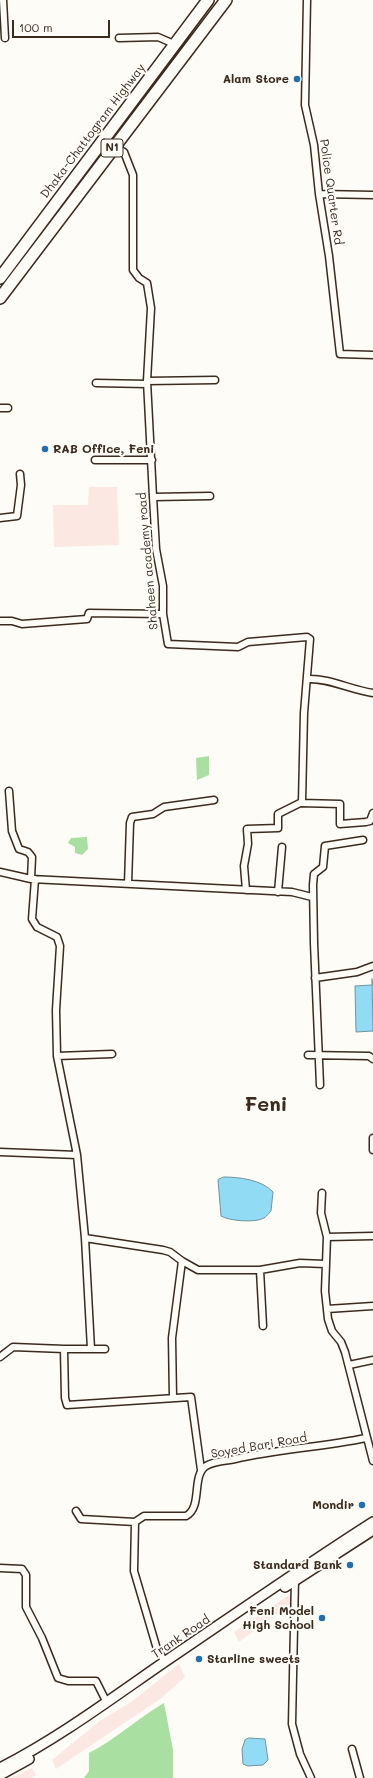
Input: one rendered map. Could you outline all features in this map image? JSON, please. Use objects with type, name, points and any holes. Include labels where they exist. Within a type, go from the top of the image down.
[{"type":"highway","name":"Dhaka-Chattogram Highway","points":[[0,278],[208,0]]},
{"type":"highway","name":"N1","points":[[0,298],[226,0]]},
{"type":"main road","name":"Trank Road","points":[[0,1775],[18,1766],[108,1707],[373,1522]]},
{"type":"main road","name":"Trank Road","points":[[0,1768],[61,1733],[295,1576],[373,1530]]},
{"type":"street","points":[[3,0],[5,38]]},
{"type":"street","name":"Police Quarter Rd","points":[[307,0],[304,84],[305,105],[314,145],[340,354],[373,356]]},
{"type":"street","points":[[119,38],[158,37],[174,44]]},
{"type":"street","name":"Shaheen academy road","points":[[114,146],[124,152],[133,175],[133,270],[139,278],[147,283],[150,293],[151,308],[147,383],[156,549],[163,586],[163,614],[167,641],[171,645],[238,647],[248,642],[308,637],[308,678],[301,804]]},
{"type":"street","points":[[319,194],[373,195]]},
{"type":"street","points":[[96,383],[147,383],[214,380]]},
{"type":"street","points":[[0,408],[8,408]]},
{"type":"street","points":[[95,460],[152,460]]},
{"type":"street","points":[[0,518],[17,516],[21,486],[20,474]]},
{"type":"street","points":[[153,497],[210,496]]},
{"type":"street","points":[[0,621],[12,621],[22,624],[87,619],[89,613],[163,614]]},
{"type":"street","points":[[308,678],[315,678],[347,688],[373,693]]},
{"type":"street","points":[[9,791],[12,831],[19,849],[28,852],[32,857],[32,919],[37,927],[58,937],[60,946],[56,1010],[57,1056],[77,1155],[85,1238],[91,1349]]},
{"type":"street","points":[[128,884],[130,823],[132,817],[153,814],[164,807],[214,800]]},
{"type":"street","points":[[246,890],[244,866],[248,844],[247,829],[278,828],[278,816],[280,812],[301,804],[340,804],[340,824],[366,822],[370,820],[373,813]]},
{"type":"street","points":[[320,1085],[320,1055],[312,897],[314,874],[323,867],[325,846],[363,840]]},
{"type":"street","points":[[278,892],[282,847]]},
{"type":"street","points":[[0,872],[33,879],[278,892],[308,895],[312,897]]},
{"type":"street","points":[[315,978],[357,972],[373,966]]},
{"type":"street","points":[[57,1056],[112,1054]]},
{"type":"street","points":[[308,1055],[369,1056],[373,1059]]},
{"type":"street","points":[[373,1138],[373,1150]]},
{"type":"street","points":[[0,1152],[77,1155]]},
{"type":"street","points":[[322,1193],[321,1213],[327,1237],[325,1264],[327,1309],[332,1331],[341,1342],[349,1366],[366,1438],[371,1448],[373,1461]]},
{"type":"street","points":[[327,1237],[373,1236]]},
{"type":"street","points":[[85,1238],[163,1250],[170,1252],[198,1270],[260,1270],[300,1263],[325,1264]]},
{"type":"street","points":[[173,1398],[172,1338],[182,1261]]},
{"type":"street","points":[[260,1270],[263,1326]]},
{"type":"street","points":[[327,1309],[373,1306]]},
{"type":"street","points":[[0,1357],[13,1346],[64,1349],[105,1349]]},
{"type":"street","points":[[64,1349],[65,1398],[67,1405],[191,1397],[201,1470]]},
{"type":"street","points":[[349,1366],[373,1360]]},
{"type":"street","name":"Soyed Bari Road","points":[[76,1511],[81,1519],[135,1522],[144,1516],[186,1516],[190,1514],[192,1510],[201,1470],[207,1466],[245,1456],[342,1443],[366,1438]]},
{"type":"street","points":[[135,1522],[134,1571],[157,1649],[165,1662]]},
{"type":"street","points":[[0,1568],[22,1569],[26,1575],[26,1607],[42,1638],[58,1678],[68,1681],[96,1681],[107,1703]]},
{"type":"street","points":[[295,1576],[292,1724],[300,1754],[311,1778]]},
{"type":"street","points":[[352,1749],[360,1778]]},
{"type":"shaded area","points":[[89,487],[117,487],[119,545],[54,547],[53,505],[88,505]]},
{"type":"shaded area","points":[[289,1595],[292,1603],[239,1642],[234,1632]]},
{"type":"shaded area","points":[[179,1664],[185,1677],[160,1699],[56,1769],[52,1760],[101,1720],[131,1702]]},
{"type":"shaded area","points":[[32,1768],[36,1775],[31,1778],[11,1778]]},
{"type":"green space","points":[[209,756],[209,775],[197,780],[196,758]]},
{"type":"green space","points":[[87,837],[88,849],[82,855],[75,853],[75,847],[68,843],[71,838]]},
{"type":"green space","points":[[164,1703],[173,1750],[173,1778],[84,1778],[89,1771],[89,1753]]},
{"type":"water","points":[[372,979],[373,1031],[356,1032],[355,986],[372,985]]},
{"type":"water","points":[[224,1177],[250,1180],[268,1188],[273,1192],[271,1211],[260,1220],[236,1220],[221,1216],[218,1180]]},
{"type":"water","points":[[249,1738],[265,1739],[268,1760],[263,1765],[248,1766],[243,1764],[242,1749],[245,1740]]},
{"type":"place","name":"Alam Store","points":[[297,79]]},
{"type":"place","name":"RAB Office, Feni","points":[[45,449]]},
{"type":"place","name":"Mondir","points":[[362,1505]]},
{"type":"place","name":"Standard Bank","points":[[350,1565]]},
{"type":"place","name":"Feni Model High School","points":[[322,1618]]},
{"type":"place","name":"Starline sweets","points":[[199,1659]]},
{"type":"district","name":"Feni","points":[[266,1105]]}]
